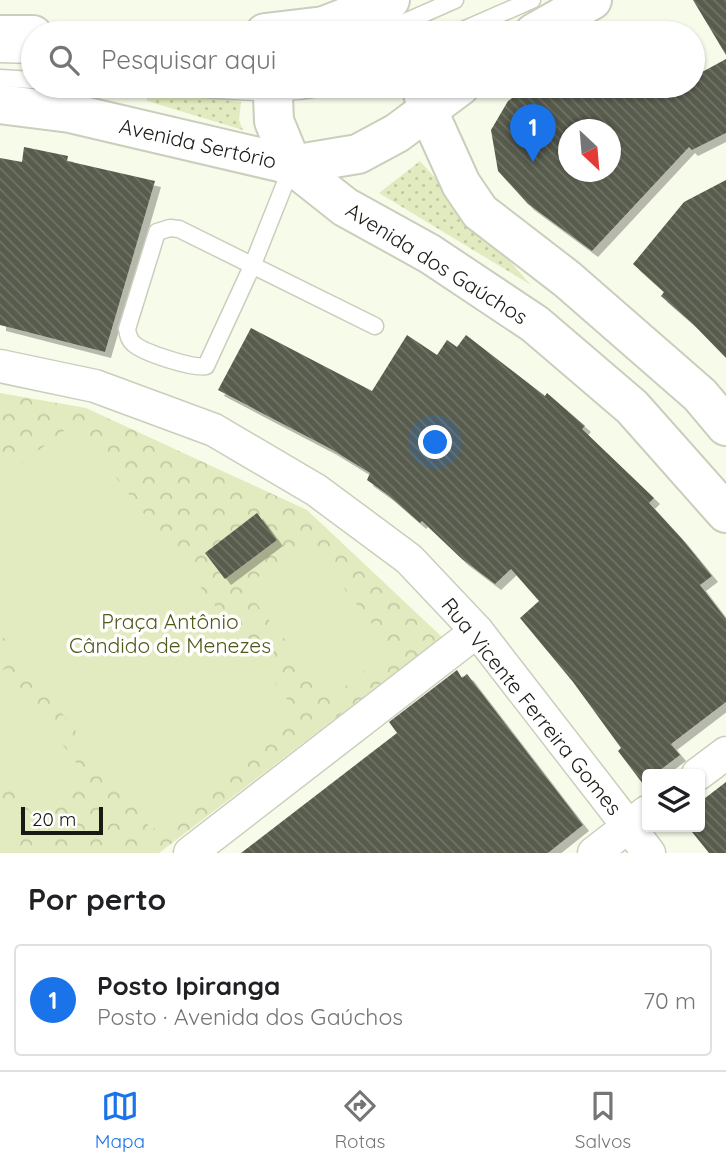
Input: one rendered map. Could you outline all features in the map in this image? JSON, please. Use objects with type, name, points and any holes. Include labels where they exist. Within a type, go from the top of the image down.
[{"type":"street","points":[[319,20],[390,0]]},
{"type":"street","points":[[555,21],[592,0]]},
{"type":"street","points":[[0,35],[21,35]]},
{"type":"street","points":[[275,98],[274,121],[292,165]]},
{"type":"street","points":[[425,98],[461,184],[480,212],[567,279],[700,395],[726,426]]},
{"type":"street","name":"Avenida Sertório","points":[[0,104],[69,113],[292,165],[358,154],[397,133],[425,98]]},
{"type":"street","name":"Avenida dos Gaúchos","points":[[292,165],[345,207],[430,254],[535,324],[632,407],[726,513]]},
{"type":"street","points":[[535,324],[567,279]]},
{"type":"street","name":"Rua Vicente Ferreira Gomes","points":[[0,366],[95,386],[214,430],[316,489],[409,559],[477,631],[638,819],[649,853]]},
{"type":"street","points":[[190,853],[477,631]]},
{"type":"street","points":[[705,769],[726,753]]},
{"type":"street","points":[[594,853],[638,819]]},
{"type":"lane","points":[[407,21],[455,0]]},
{"type":"lane","points":[[484,21],[532,0]]},
{"type":"lane","points":[[0,54],[21,55]]},
{"type":"lane","points":[[0,78],[21,79]]},
{"type":"lane","points":[[292,165],[253,264],[206,366],[197,367],[142,349],[128,337],[127,329],[157,232],[170,228],[179,229],[253,264],[375,326]]},
{"type":"green space","points":[[147,98],[203,98],[241,102],[239,120],[243,130],[147,101]]},
{"type":"green space","points":[[420,161],[531,285],[379,193]]},
{"type":"green space","name":"Praça Antônio Cândido de Menezes","points":[[0,393],[86,408],[307,510],[442,637],[159,853],[0,853]]},
{"type":"green space","points":[[74,423],[300,716],[152,830],[0,633],[0,480]]},
{"type":"green space","points":[[306,540],[392,649],[331,698],[244,588]]},
{"type":"green space","points":[[6,668],[89,780],[36,819],[0,771],[0,673]]},
{"type":"green space","points":[[0,805],[17,828],[0,841]]},
{"type":"building","points":[[693,0],[726,0],[726,55]]},
{"type":"building","points":[[726,59],[726,133],[692,150],[689,147],[592,251],[528,204],[498,171],[491,130],[512,98],[705,98],[705,70]]},
{"type":"building","points":[[24,147],[68,156],[67,161],[155,181],[105,352],[0,325],[0,158],[22,162]]},
{"type":"building","points":[[726,180],[726,358],[661,296],[664,292],[633,264],[684,202]]},
{"type":"building","points":[[251,328],[372,391],[407,335],[437,355],[447,340],[457,347],[466,335],[545,396],[547,393],[585,426],[582,429],[654,498],[649,503],[712,576],[700,585],[726,619],[726,702],[671,744],[680,755],[662,769],[642,769],[642,783],[618,751],[621,748],[573,682],[520,618],[539,601],[511,569],[495,584],[462,559],[422,521],[420,523],[367,480],[370,473],[331,449],[218,390]]},
{"type":"building","points":[[257,513],[277,540],[225,579],[205,553]]},
{"type":"building","points":[[457,670],[462,678],[467,674],[583,825],[548,853],[241,853],[397,733],[389,722]]},
{"type":"building","points":[[726,782],[726,853],[709,853],[692,832],[705,832],[705,798]]},
{"type":"place","name":"Posto Ipiranga","points":[[533,162]]}]
